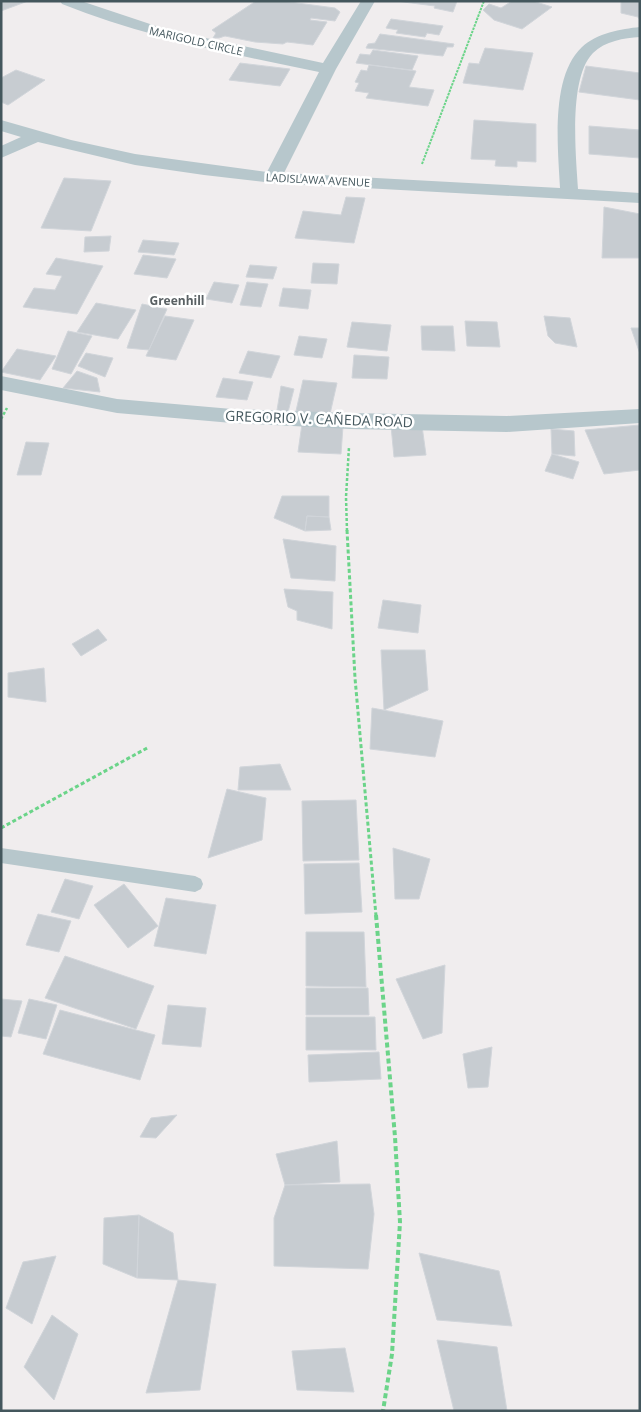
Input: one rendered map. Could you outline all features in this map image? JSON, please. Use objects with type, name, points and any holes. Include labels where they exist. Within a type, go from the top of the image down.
[{"type":"street","name":"MARIGOLD CIRCLE","points":[[67,1],[123,22],[179,39],[328,69]]},
{"type":"street","points":[[272,178],[328,69],[368,1]]},
{"type":"street","points":[[570,194],[567,108],[572,76],[586,52],[602,41],[623,33],[640,32]]},
{"type":"street","name":"LADISLAWA AVENUE","points":[[1,125],[77,147],[156,164],[272,178],[640,198]]},
{"type":"street","points":[[1,153],[37,136]]},
{"type":"street","name":"GREGORIO V. CAÑEDA ROAD","points":[[1,384],[117,406],[232,416],[350,421],[507,424],[640,416]]},
{"type":"lane","points":[[1,856],[195,884]]},
{"type":"path","points":[[414,186],[484,1]]},
{"type":"path","points":[[350,421],[346,497],[347,550],[369,854],[395,1137],[400,1222],[392,1354],[383,1411]]},
{"type":"path","points":[[1,828],[149,747]]},
{"type":"building","points":[[1,1],[28,1],[1,11]]},
{"type":"building","points":[[256,1],[282,1],[335,8],[340,12],[335,21],[311,18],[310,20],[327,22],[313,45],[287,42],[283,44],[255,42],[225,36],[213,38],[216,33],[212,30]]},
{"type":"building","points":[[396,1],[457,1],[453,12],[434,8],[435,6]]},
{"type":"building","points":[[512,1],[533,1],[552,7],[522,29],[494,20],[483,10],[489,4],[501,8]]},
{"type":"building","points":[[621,1],[640,1],[640,20],[638,17],[621,13]]},
{"type":"building","points":[[391,19],[443,26],[439,35],[427,33],[425,37],[396,33],[398,30],[386,28]]},
{"type":"building","points":[[380,34],[454,44],[453,47],[447,47],[443,56],[366,48],[368,44],[375,43]]},
{"type":"building","points":[[485,48],[533,53],[523,90],[463,83],[469,63],[479,64]]},
{"type":"building","points":[[373,50],[418,56],[412,70],[356,63],[360,54],[370,55]]},
{"type":"building","points":[[240,63],[290,69],[280,86],[229,80]]},
{"type":"building","points":[[369,65],[416,71],[409,87],[434,90],[428,106],[366,98],[369,93],[355,91],[359,83],[355,82],[361,70],[367,71]]},
{"type":"building","points":[[586,66],[640,73],[640,100],[579,92]]},
{"type":"building","points":[[16,70],[45,80],[8,105],[1,102],[1,78]]},
{"type":"building","points":[[474,120],[536,124],[536,162],[517,161],[517,167],[495,166],[496,160],[471,159]]},
{"type":"building","points":[[589,126],[640,130],[640,158],[589,154]]},
{"type":"building","points":[[64,178],[111,181],[91,231],[41,228]]},
{"type":"building","points":[[346,197],[365,198],[354,243],[295,238],[303,211],[341,215]]},
{"type":"building","points":[[604,207],[640,214],[640,258],[602,258]]},
{"type":"building","points":[[111,236],[109,251],[84,252],[85,237]]},
{"type":"building","points":[[143,240],[179,243],[174,255],[138,252]]},
{"type":"building","points":[[143,255],[176,259],[167,278],[134,274]]},
{"type":"building","points":[[56,258],[103,266],[77,314],[23,307],[34,288],[55,290],[62,276],[46,274]]},
{"type":"building","points":[[313,263],[339,264],[337,284],[311,283]]},
{"type":"building","points":[[250,265],[277,267],[273,279],[246,277]]},
{"type":"building","points":[[214,282],[239,285],[232,303],[206,299]]},
{"type":"building","points":[[247,282],[268,284],[261,307],[240,305]]},
{"type":"building","points":[[283,288],[311,290],[308,309],[279,306]]},
{"type":"building","points":[[96,303],[136,310],[118,339],[77,332]]},
{"type":"building","points":[[142,304],[167,309],[149,350],[127,348]]},
{"type":"building","points":[[165,316],[194,320],[176,360],[146,356]]},
{"type":"building","points":[[544,316],[570,318],[577,347],[555,343],[548,336]]},
{"type":"building","points":[[465,321],[497,322],[500,347],[467,346]]},
{"type":"building","points":[[352,322],[391,325],[387,351],[347,347]]},
{"type":"building","points":[[421,326],[453,326],[455,351],[422,350]]},
{"type":"building","points":[[631,328],[640,328],[640,354]]},
{"type":"building","points":[[68,331],[92,336],[71,374],[52,369]]},
{"type":"building","points":[[299,336],[327,339],[322,358],[294,355]]},
{"type":"building","points":[[17,349],[56,356],[40,380],[1,372]]},
{"type":"building","points":[[248,351],[280,356],[271,378],[239,373]]},
{"type":"building","points":[[86,353],[113,358],[105,377],[78,366]]},
{"type":"building","points":[[354,355],[389,357],[387,379],[352,378]]},
{"type":"building","points":[[77,371],[97,378],[100,392],[63,388]]},
{"type":"building","points":[[223,378],[253,382],[247,400],[216,397]]},
{"type":"building","points":[[303,380],[337,383],[330,414],[296,411]]},
{"type":"building","points":[[281,386],[294,389],[288,412],[277,410]]},
{"type":"building","points":[[302,424],[343,426],[341,454],[298,452]]},
{"type":"building","points":[[640,425],[640,470],[604,474],[585,430]]},
{"type":"building","points":[[391,426],[422,426],[426,455],[394,457]]},
{"type":"building","points":[[551,429],[574,431],[575,456],[552,454]]},
{"type":"building","points":[[26,442],[49,443],[41,475],[17,475]]},
{"type":"building","points":[[552,454],[579,462],[573,479],[545,471]]},
{"type":"building","points":[[282,496],[329,496],[329,517],[307,516],[305,531],[274,518]]},
{"type":"building","points":[[307,516],[329,517],[331,530],[305,531]]},
{"type":"building","points":[[283,539],[336,546],[335,581],[291,578]]},
{"type":"building","points":[[284,589],[333,592],[332,629],[297,620],[297,611],[288,607]]},
{"type":"building","points":[[383,600],[421,605],[418,633],[378,628]]},
{"type":"building","points":[[98,629],[107,640],[81,656],[72,644]]},
{"type":"building","points":[[381,650],[425,650],[428,690],[384,710]]},
{"type":"building","points":[[44,668],[46,702],[8,697],[8,673]]},
{"type":"building","points":[[372,708],[443,721],[435,757],[370,749]]},
{"type":"building","points":[[280,764],[291,790],[238,790],[240,767]]},
{"type":"building","points":[[227,789],[266,798],[262,840],[208,858]]},
{"type":"building","points":[[356,800],[359,860],[303,861],[302,801]]},
{"type":"building","points":[[393,848],[430,859],[419,899],[395,899]]},
{"type":"building","points":[[359,863],[362,912],[305,914],[304,864]]},
{"type":"building","points":[[65,879],[93,886],[79,919],[51,912]]},
{"type":"building","points":[[124,884],[158,926],[128,948],[94,905]]},
{"type":"building","points":[[166,898],[216,905],[206,954],[154,946]]},
{"type":"building","points":[[38,914],[71,921],[59,952],[26,945]]},
{"type":"building","points":[[306,932],[364,932],[366,987],[306,986]]},
{"type":"building","points":[[65,956],[154,986],[136,1029],[45,998]]},
{"type":"building","points":[[445,965],[442,1033],[423,1039],[396,979]]},
{"type":"building","points":[[306,988],[368,988],[369,1015],[306,1015]]},
{"type":"building","points":[[1,999],[22,1001],[11,1037],[1,1036]]},
{"type":"building","points":[[29,999],[57,1005],[46,1039],[18,1033]]},
{"type":"building","points":[[168,1005],[206,1008],[201,1047],[162,1044]]},
{"type":"building","points":[[60,1010],[155,1035],[140,1080],[43,1054]]},
{"type":"building","points":[[306,1017],[375,1017],[376,1050],[306,1050]]},
{"type":"building","points":[[492,1047],[488,1087],[468,1088],[463,1054]]},
{"type":"building","points":[[379,1052],[381,1079],[309,1082],[308,1055]]},
{"type":"building","points":[[177,1115],[156,1138],[140,1137],[151,1118]]},
{"type":"building","points":[[337,1141],[340,1182],[285,1185],[276,1154]]},
{"type":"building","points":[[370,1184],[374,1214],[368,1269],[274,1266],[274,1218],[285,1185]]},
{"type":"building","points":[[139,1215],[137,1278],[103,1264],[104,1218]]},
{"type":"building","points":[[139,1215],[173,1233],[178,1280],[137,1278]]},
{"type":"building","points":[[419,1253],[499,1271],[512,1326],[437,1320]]},
{"type":"building","points":[[56,1256],[32,1324],[6,1308],[23,1262]]},
{"type":"building","points":[[178,1280],[216,1284],[200,1390],[146,1393]]},
{"type":"building","points":[[52,1315],[78,1334],[54,1400],[24,1367]]},
{"type":"building","points":[[437,1340],[497,1347],[507,1411],[454,1411]]},
{"type":"building","points":[[345,1348],[354,1392],[297,1390],[292,1351]]},
{"type":"district","name":"Greenhill","points":[[177,301]]}]
